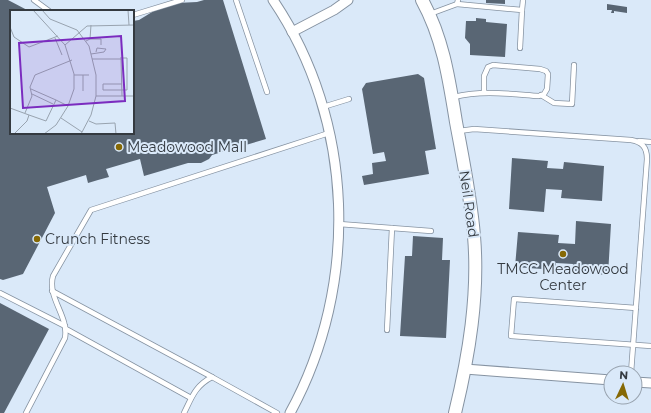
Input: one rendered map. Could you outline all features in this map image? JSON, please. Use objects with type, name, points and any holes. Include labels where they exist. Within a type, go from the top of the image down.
[{"type":"street","points":[[273,0],[292,32],[306,61],[323,107],[330,133],[338,185],[338,254],[328,317],[308,377],[290,413]]},
{"type":"street","points":[[292,32],[334,10],[348,0]]},
{"type":"street","name":"Neil Road","points":[[422,0],[430,14],[443,50],[471,210],[475,262],[473,312],[465,369],[455,413]]},
{"type":"street","points":[[465,369],[603,379]]},
{"type":"lane","points":[[34,0],[48,10]]},
{"type":"lane","points":[[134,15],[182,0]]},
{"type":"lane","points":[[236,0],[267,92]]},
{"type":"lane","points":[[520,48],[523,0]]},
{"type":"lane","points":[[430,14],[457,2],[522,10]]},
{"type":"lane","points":[[484,93],[485,71],[488,66],[493,65],[540,69],[546,71],[548,74],[547,89],[544,94],[541,95]]},
{"type":"lane","points":[[452,98],[468,94],[484,93],[541,95],[554,103],[572,104],[574,65]]},
{"type":"lane","points":[[323,107],[349,99]]},
{"type":"lane","points":[[458,131],[474,129],[651,142]]},
{"type":"lane","points":[[26,413],[65,338],[65,328],[52,291],[53,276],[91,210],[330,133]]},
{"type":"lane","points":[[632,365],[647,159],[647,151],[644,145],[637,141]]},
{"type":"lane","points":[[339,224],[431,231]]},
{"type":"lane","points":[[387,330],[392,228]]},
{"type":"lane","points":[[52,291],[276,413]]},
{"type":"lane","points":[[0,293],[191,398]]},
{"type":"lane","points":[[636,308],[514,299],[511,336],[651,346]]},
{"type":"lane","points":[[184,413],[197,388],[202,382],[212,377]]},
{"type":"building","name":"Meadowood Mall","points":[[0,0],[8,0],[27,10],[10,10],[10,134],[134,134],[134,21],[139,20],[157,9],[177,3],[197,2],[204,0],[223,0],[266,139],[212,155],[209,159],[201,163],[188,163],[144,176],[140,159],[106,169],[109,177],[88,183],[86,175],[47,187],[55,213],[23,274],[3,280],[0,279]]},
{"type":"building","points":[[486,0],[505,0],[505,4],[486,3]]},
{"type":"building","points":[[607,4],[627,7],[627,13],[614,11],[614,13],[611,13],[612,10],[607,10]]},
{"type":"building","points":[[476,18],[486,19],[486,22],[507,24],[505,57],[470,55],[470,44],[465,38],[466,21],[476,21]]},
{"type":"building","points":[[418,74],[424,78],[436,149],[425,151],[429,174],[364,185],[362,176],[373,174],[372,163],[386,161],[384,152],[373,154],[362,89],[366,83]]},
{"type":"building","points":[[512,158],[548,161],[547,168],[563,169],[564,162],[604,166],[602,201],[561,198],[562,190],[546,189],[544,212],[509,209]]},
{"type":"building","name":"TMCC Meadowood Center","points":[[576,221],[611,224],[608,275],[572,272],[573,264],[556,263],[556,270],[515,267],[518,232],[559,235],[558,243],[575,244]]},
{"type":"building","points":[[413,236],[443,238],[442,260],[450,260],[446,338],[400,336],[405,256],[412,256]]},
{"type":"building","points":[[0,303],[49,329],[4,413],[0,413]]},
{"type":"place","name":"Meadowood Mall","points":[[119,147]]},
{"type":"place","name":"Crunch Fitness","points":[[37,239]]},
{"type":"place","name":"TMCC Meadowood Center","points":[[563,254]]}]
